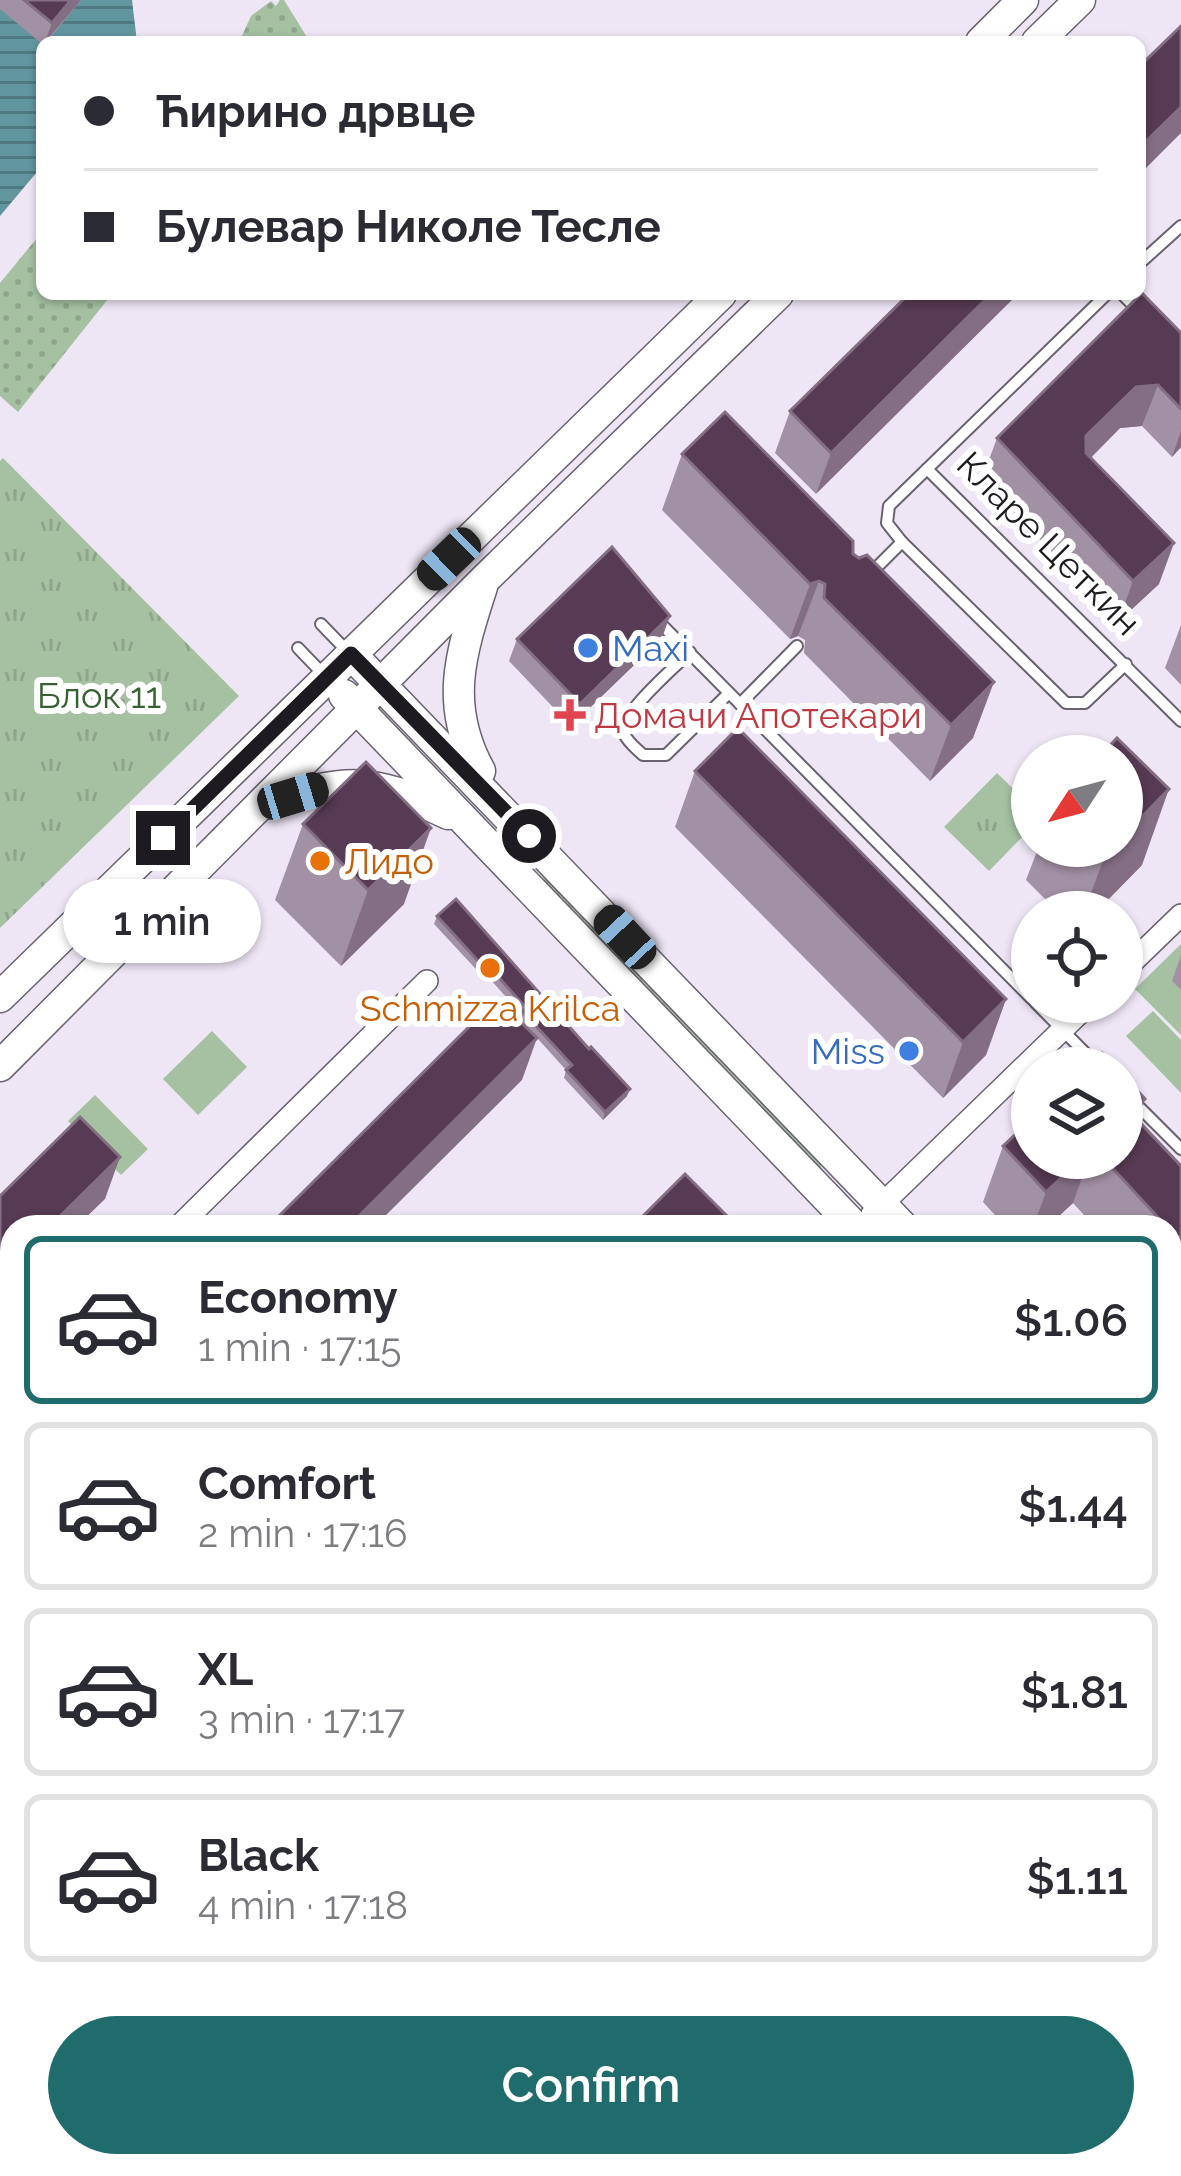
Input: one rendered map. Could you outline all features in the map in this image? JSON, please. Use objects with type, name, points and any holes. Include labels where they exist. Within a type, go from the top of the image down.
[{"type":"main road","points":[[987,36],[1023,0]]},
{"type":"main road","points":[[1043,36],[1080,0]]},
{"type":"main road","points":[[0,998],[716,300]]},
{"type":"main road","points":[[0,1066],[484,580],[772,300]]},
{"type":"main road","points":[[484,580],[461,651],[457,698],[463,740],[497,803]]},
{"type":"main road","points":[[351,654],[891,1215]]},
{"type":"main road","points":[[327,678],[844,1215]]},
{"type":"main road","points":[[259,806],[327,785],[364,783],[410,796],[470,825]]},
{"type":"street","points":[[1143,952],[1181,915]]},
{"type":"street","points":[[190,1215],[427,981]]},
{"type":"street","points":[[893,1215],[1070,1023]]},
{"type":"lane","points":[[1146,258],[1181,226]]},
{"type":"lane","name":"Кларе Цеткин","points":[[1101,300],[889,506],[886,515],[890,530],[1066,703],[1085,703],[1126,664]]},
{"type":"lane","points":[[1128,300],[1151,323]]},
{"type":"lane","name":"Кларе Цеткин","points":[[927,469],[1181,721]]},
{"type":"lane","points":[[855,588],[902,542]]},
{"type":"lane","points":[[643,605],[1011,979]]},
{"type":"lane","points":[[321,624],[351,654]]},
{"type":"lane","points":[[740,704],[797,646]]},
{"type":"lane","points":[[298,648],[327,678]]},
{"type":"lane","points":[[689,652],[627,716],[623,732],[627,740],[643,755],[666,755],[729,693]]},
{"type":"lane","points":[[1056,1023],[1080,1047]]},
{"type":"lane","points":[[1143,1111],[1181,1149]]},
{"type":"green space","points":[[284,0],[306,36],[242,36],[251,16],[271,1],[276,6]]},
{"type":"green space","points":[[36,239],[36,300],[107,300],[18,412],[0,396],[0,283]]},
{"type":"green space","name":"Блок 11","points":[[3,458],[239,696],[0,928],[0,461]]},
{"type":"green space","points":[[997,773],[1011,787],[1011,848],[989,871],[944,827]]},
{"type":"green space","points":[[536,873],[560,890],[821,1167],[816,1168]]},
{"type":"green space","points":[[1181,944],[1181,1035],[1143,997],[1143,981]]},
{"type":"green space","points":[[1153,1011],[1181,1040],[1181,1093],[1143,1054],[1143,1047],[1126,1036]]},
{"type":"green space","points":[[212,1031],[247,1067],[198,1115],[163,1079]]},
{"type":"green space","points":[[95,1095],[148,1149],[121,1175],[68,1121]]},
{"type":"water","points":[[0,0],[132,0],[136,36],[36,36],[36,173],[0,216]]},
{"type":"building","points":[[24,0],[71,0],[52,23]]},
{"type":"building","points":[[1181,26],[1181,107],[1146,141],[1146,60]]},
{"type":"building","points":[[1146,297],[1181,333],[1181,409],[1158,385],[1136,387],[1086,436],[1086,453],[1174,543],[1133,581],[997,438],[1135,300]]},
{"type":"building","points":[[903,300],[985,300],[831,453],[790,411]]},
{"type":"building","points":[[725,412],[853,541],[853,554],[867,555],[994,682],[951,725],[824,598],[825,584],[810,584],[682,454]]},
{"type":"building","name":"Maxi","points":[[612,547],[670,616],[580,704],[517,639]]},
{"type":"building","points":[[738,728],[1006,999],[963,1042],[695,771]]},
{"type":"building","points":[[366,762],[431,828],[368,890],[303,824]]},
{"type":"building","points":[[1143,764],[1169,789],[1143,816]]},
{"type":"building","points":[[456,899],[630,1089],[605,1112],[566,1070],[572,1065],[522,1011],[526,1008],[437,916]]},
{"type":"building","points":[[497,999],[537,1038],[360,1215],[280,1215]]},
{"type":"building","points":[[80,1117],[120,1157],[61,1215],[0,1215],[0,1196]]},
{"type":"building","points":[[1143,1126],[1181,1166],[1181,1215],[1156,1215],[1122,1179],[1143,1179]]},
{"type":"building","points":[[685,1174],[726,1215],[644,1215]]},
{"type":"building","points":[[1034,1179],[1060,1179],[1046,1192]]},
{"type":"place","name":"Maxi","points":[[588,648]]},
{"type":"place","name":"Домачи Апотекари","points":[[570,715]]},
{"type":"place","name":"Лидо","points":[[320,861]]},
{"type":"place","name":"Schmizza Krilca","points":[[490,968]]},
{"type":"place","name":"Miss","points":[[909,1051]]},
{"type":"route","points":[[163,838],[351,654],[529,836]]}]
